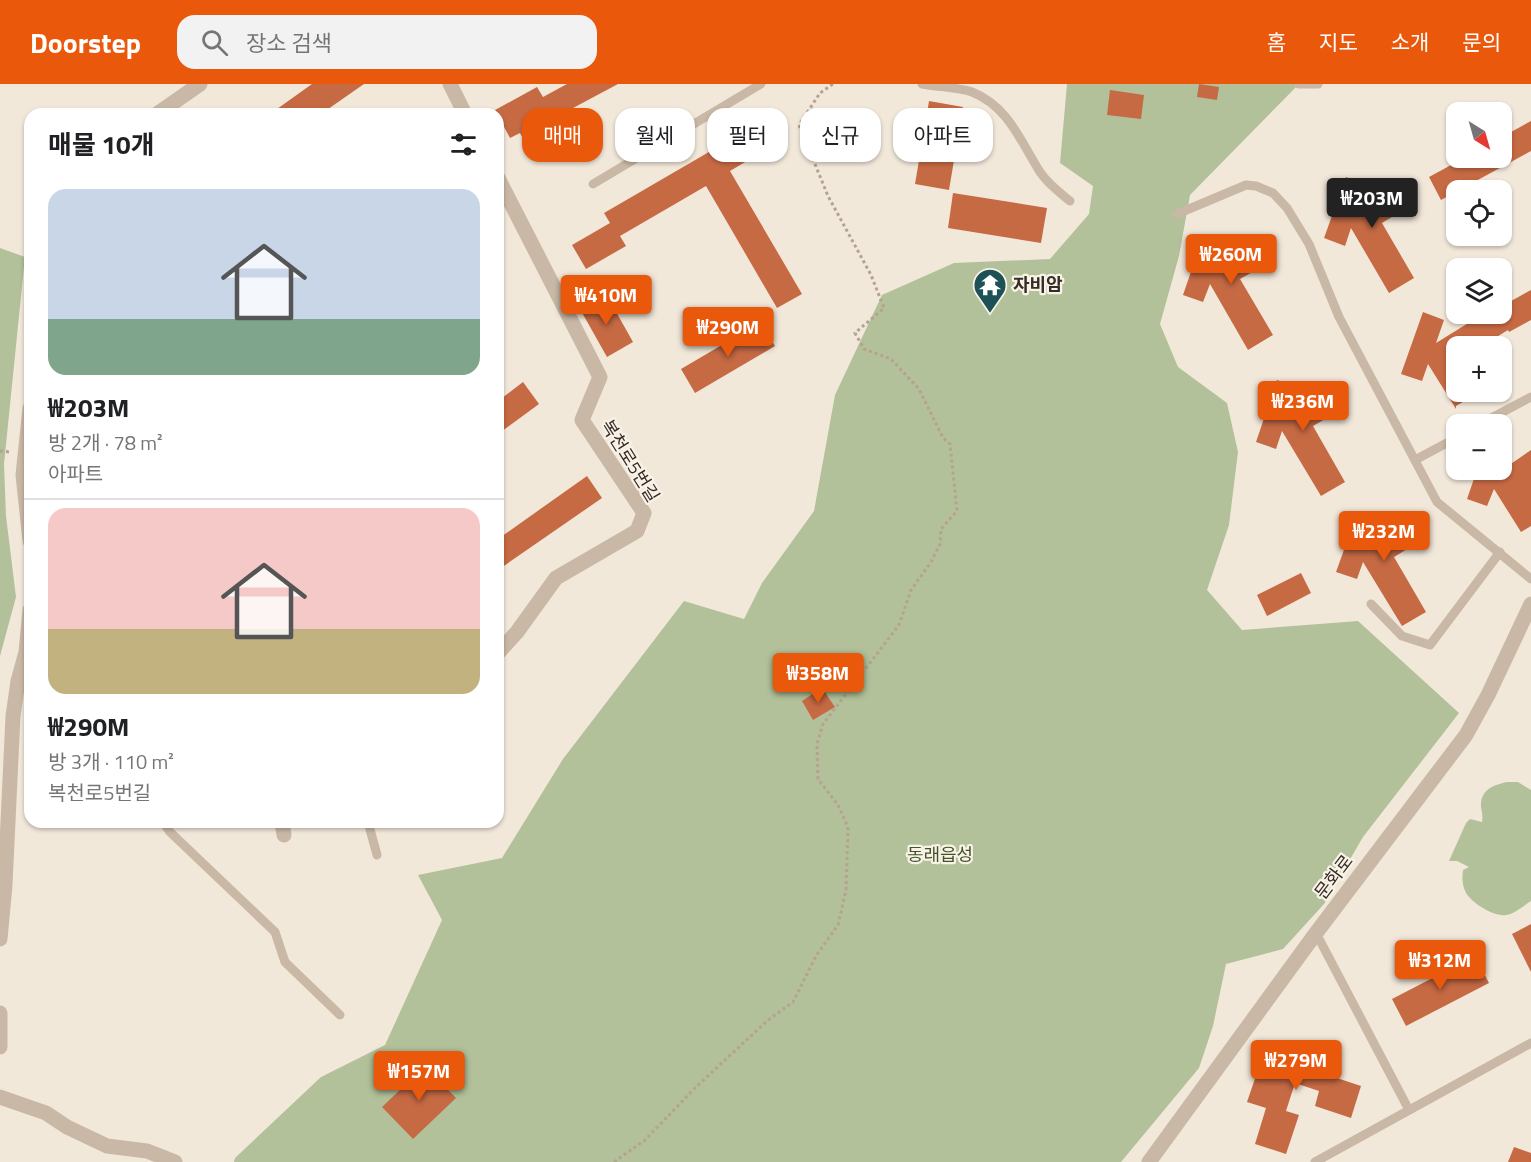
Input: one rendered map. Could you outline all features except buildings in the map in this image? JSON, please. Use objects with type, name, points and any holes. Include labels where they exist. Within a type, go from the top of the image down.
[{"type":"street","points":[[166,108],[200,84]]},
{"type":"street","points":[[450,84],[462,108]]},
{"type":"street","name":"복천로5번길","points":[[504,190],[600,377],[582,420],[644,513],[637,531],[556,578],[504,646]]},
{"type":"street","points":[[24,465],[24,484]]},
{"type":"street","name":"문화로","points":[[1149,1162],[1316,933],[1466,735],[1488,695],[1531,604]]},
{"type":"street","points":[[0,939],[5,885],[13,716],[18,681],[24,664]]},
{"type":"street","points":[[0,1013],[0,1047]]},
{"type":"street","points":[[0,1097],[46,1113],[67,1127],[107,1146],[147,1151],[175,1162]]},
{"type":"lane","points":[[593,184],[761,84]]},
{"type":"lane","points":[[922,84],[971,92],[984,98],[1016,128],[1041,172],[1050,184],[1070,201]]},
{"type":"lane","points":[[1299,84],[1318,84]]},
{"type":"lane","points":[[1177,214],[1246,185],[1256,186],[1273,193],[1287,208],[1309,244],[1339,317],[1437,502],[1531,579]]},
{"type":"lane","points":[[1499,414],[1531,397]]},
{"type":"lane","points":[[1415,460],[1446,443]]},
{"type":"lane","points":[[1371,604],[1402,636],[1430,645],[1500,552]]},
{"type":"lane","points":[[167,828],[274,932],[285,962],[339,1015]]},
{"type":"lane","points":[[370,828],[377,855]]},
{"type":"lane","points":[[1316,933],[1409,1110]]},
{"type":"lane","points":[[1315,1162],[1531,1043]]},
{"type":"path","points":[[614,1162],[645,1140],[695,1088],[768,1020],[793,1002],[816,956],[838,925],[846,890],[848,827],[838,805],[818,779],[817,744],[823,724],[899,625],[911,590],[931,562],[940,543],[941,529],[957,511],[950,444],[943,438],[919,390],[891,359],[864,349],[855,333],[884,308],[871,275],[828,195],[799,125],[820,93],[833,84]]},
{"type":"green space","name":"동래읍성","points":[[1067,84],[1299,84],[1190,195],[1179,256],[1160,324],[1178,367],[1227,403],[1238,452],[1229,525],[1207,590],[1242,630],[1358,621],[1459,713],[1363,837],[1324,904],[1283,949],[1226,964],[1213,1026],[1199,1068],[1121,1162],[234,1162],[235,1158],[321,1077],[385,1045],[442,920],[418,875],[502,858],[563,759],[684,601],[744,619],[762,583],[814,511],[835,395],[882,295],[954,263],[1050,259],[1089,214],[1093,186],[1060,163]]},
{"type":"green space","points":[[0,248],[24,257],[24,267],[4,464],[6,516],[16,597],[0,656]]},
{"type":"green space","points":[[1507,782],[1518,782],[1531,790],[1531,901],[1513,913],[1501,915],[1484,908],[1469,897],[1462,879],[1463,870],[1469,867],[1457,861],[1449,861],[1466,823],[1470,819],[1482,822],[1481,801],[1485,792]]},
{"type":"place","name":"자비암","points":[[990,314]]}]
